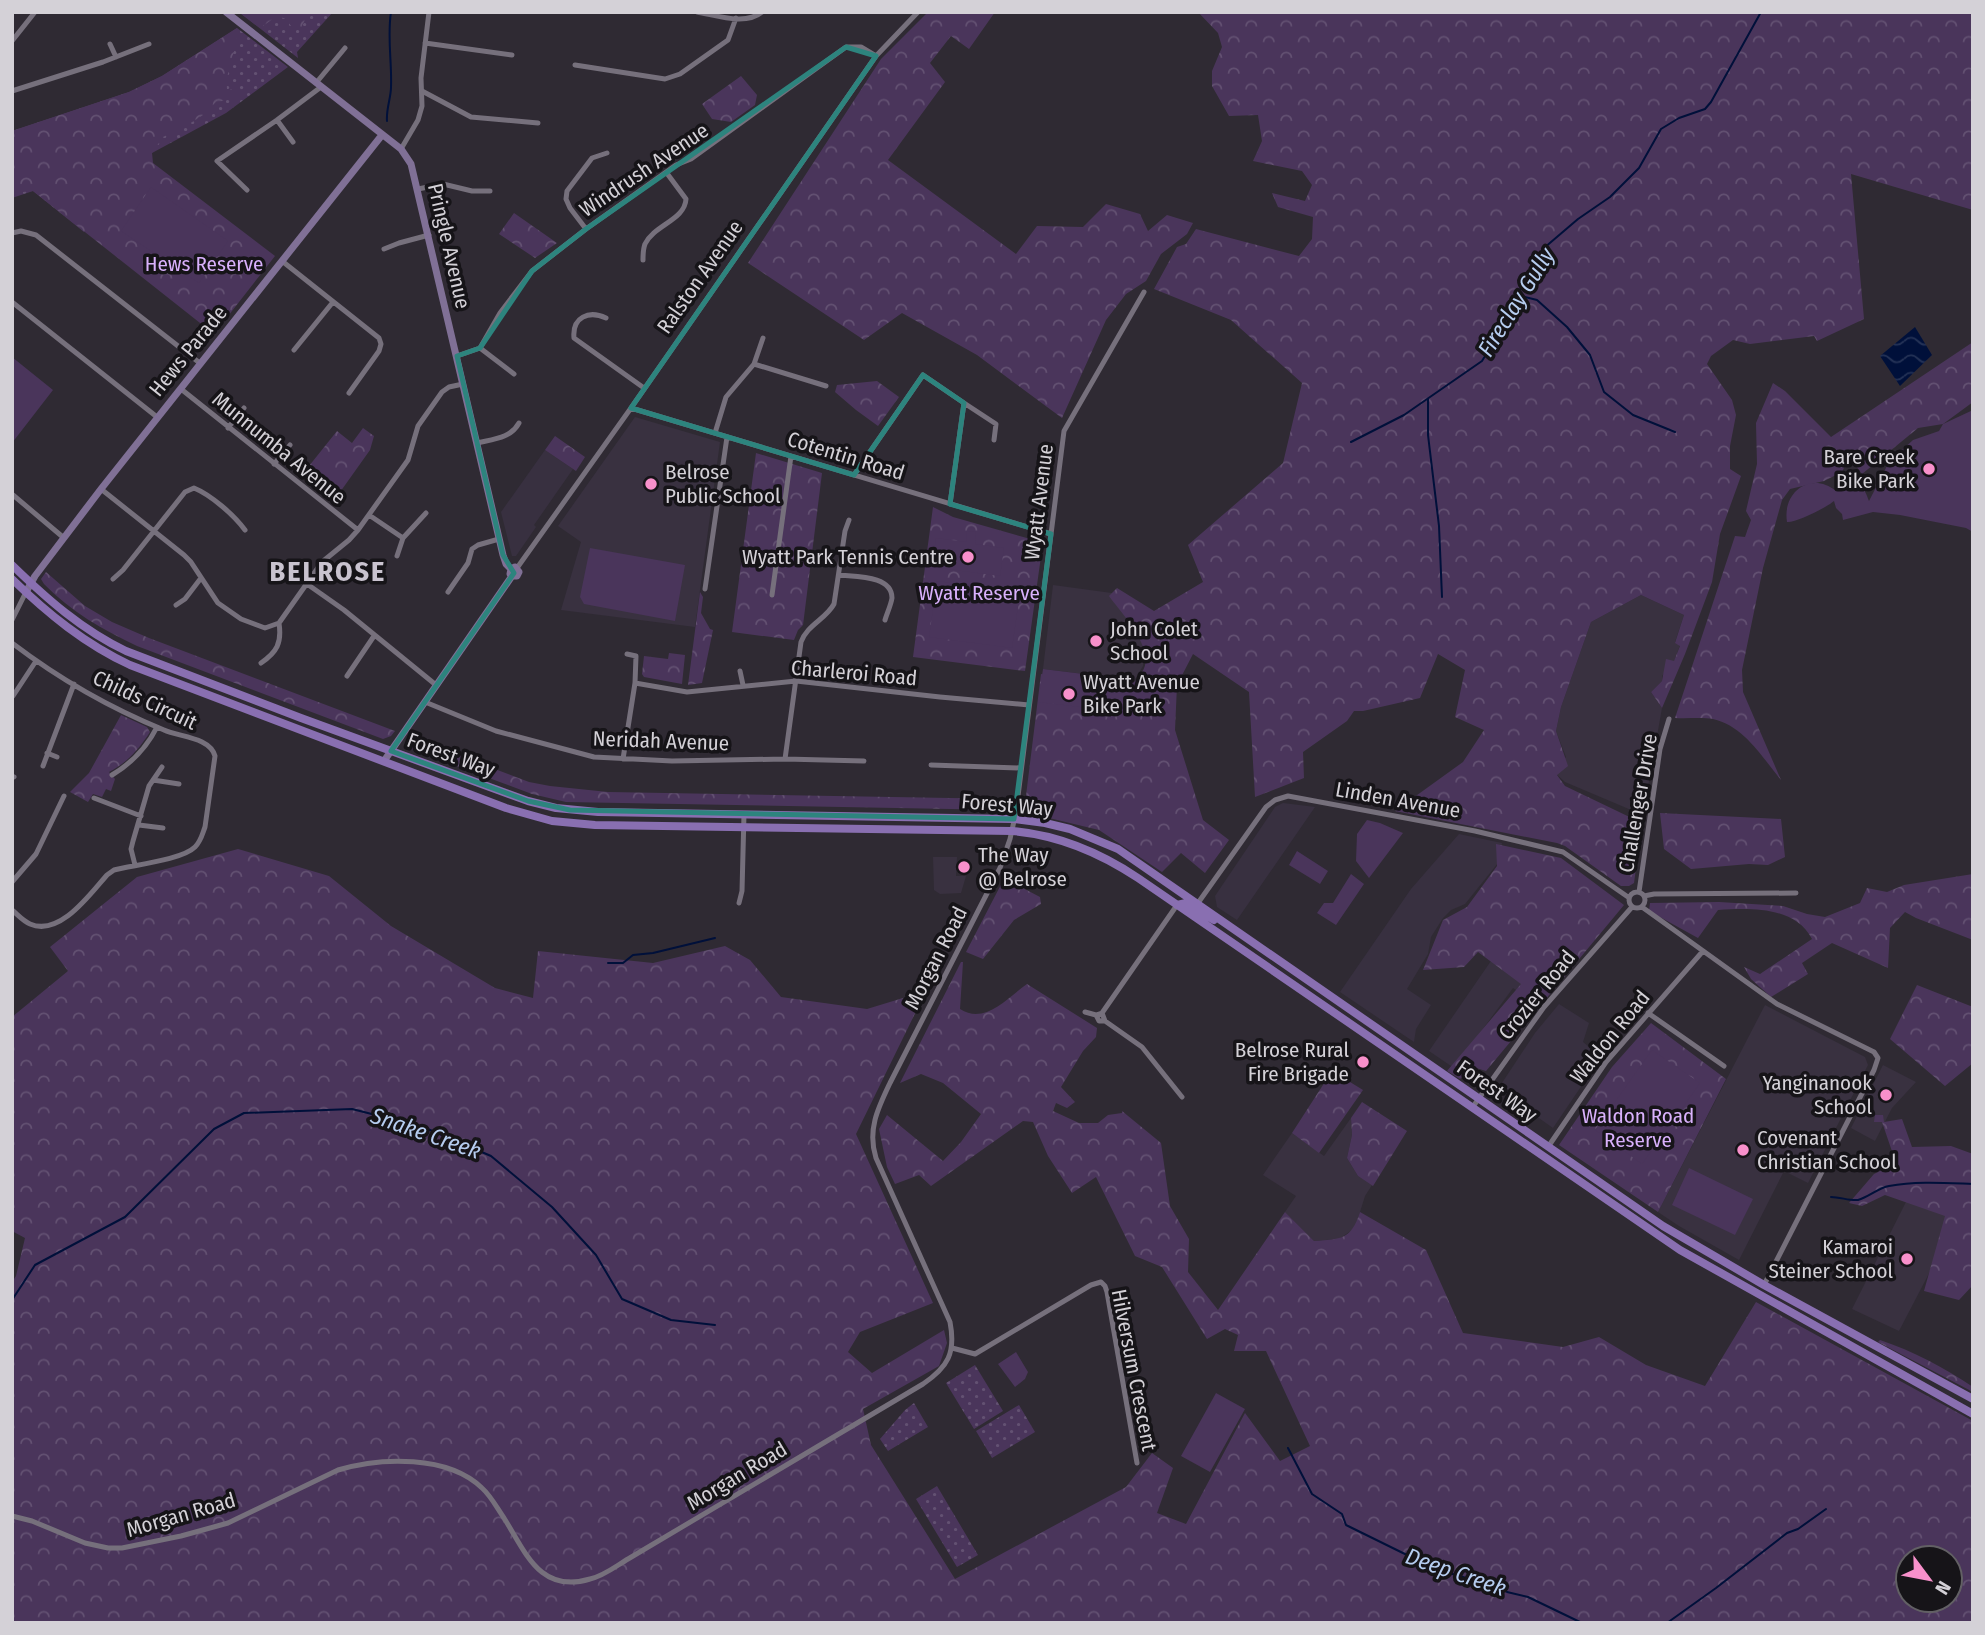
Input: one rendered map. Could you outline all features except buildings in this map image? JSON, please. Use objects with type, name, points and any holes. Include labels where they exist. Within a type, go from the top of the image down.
[{"type":"main road","name":"Forest Way","points":[[12,565],[77,622],[126,651],[528,801],[591,812],[1014,819],[1045,822],[1086,834],[1118,849],[1198,903],[1663,1226],[1764,1285],[1973,1399]]},
{"type":"main road","name":"Forest Way","points":[[12,579],[75,634],[131,665],[506,808],[552,821],[595,825],[1012,831],[1063,841],[1096,853],[1120,866],[1680,1250],[1973,1414]]},
{"type":"main road","points":[[1144,867],[1174,893],[1177,905],[1186,903],[1219,923],[1229,925]]},
{"type":"street","points":[[12,41],[35,12]]},
{"type":"street","name":"Pringle Avenue","points":[[226,12],[401,149],[411,164],[504,560],[513,571]]},
{"type":"street","points":[[401,149],[418,120],[422,106],[421,78],[429,12]]},
{"type":"street","points":[[697,12],[736,18],[754,18],[762,12]]},
{"type":"street","name":"Ralston Avenue","points":[[384,761],[513,571],[631,408],[876,55],[918,12]]},
{"type":"street","points":[[575,65],[665,79],[680,74],[728,40],[736,18]]},
{"type":"street","points":[[425,43],[512,55]]},
{"type":"street","points":[[110,44],[116,57]]},
{"type":"street","points":[[12,92],[149,44]]},
{"type":"street","name":"Windrush Avenue","points":[[480,348],[500,313],[532,271],[586,229],[666,172],[691,159],[846,47],[861,47],[876,55]]},
{"type":"street","points":[[247,190],[217,162],[277,120],[318,85],[345,48]]},
{"type":"street","points":[[422,91],[471,117],[538,123]]},
{"type":"street","points":[[277,120],[293,142]]},
{"type":"street","name":"Hews Parade","points":[[26,592],[30,582],[157,417],[382,135]]},
{"type":"street","points":[[586,229],[570,208],[566,199],[567,191],[592,158],[607,153]]},
{"type":"street","points":[[643,260],[643,247],[650,236],[682,212],[686,203],[666,172]]},
{"type":"street","points":[[418,190],[443,184],[472,191],[490,191]]},
{"type":"street","points":[[12,233],[36,234],[201,364]]},
{"type":"street","points":[[384,249],[429,235]]},
{"type":"street","points":[[282,261],[379,338],[379,351],[349,393]]},
{"type":"street","name":"Wyatt Avenue","points":[[1014,819],[1064,431],[1144,292]]},
{"type":"street","points":[[12,302],[157,417]]},
{"type":"street","points":[[294,350],[333,302]]},
{"type":"street","points":[[606,318],[593,314],[584,316],[575,326],[574,338],[644,388]]},
{"type":"street","points":[[715,433],[726,397],[754,364],[763,338]]},
{"type":"street","points":[[457,356],[480,348],[514,374]]},
{"type":"street","points":[[754,364],[826,386]]},
{"type":"street","points":[[854,475],[923,375],[996,424],[994,440]]},
{"type":"street","points":[[101,489],[184,555],[218,603],[241,619],[265,628],[279,623],[329,555],[358,530],[408,460],[415,432],[442,392],[449,387],[463,384]]},
{"type":"street","name":"Munnumba Avenue","points":[[181,389],[358,530]]},
{"type":"street","points":[[950,504],[964,403]]},
{"type":"street","points":[[228,428],[244,408]]},
{"type":"street","name":"Cotentin Road","points":[[631,408],[1051,534]]},
{"type":"street","points":[[477,443],[514,432],[519,423]]},
{"type":"street","points":[[705,589],[727,437]]},
{"type":"street","points":[[274,464],[290,445]]},
{"type":"street","points":[[772,595],[791,456]]},
{"type":"street","points":[[113,579],[185,492],[194,488],[238,521],[245,530]]},
{"type":"street","points":[[13,495],[64,538]]},
{"type":"street","points":[[397,555],[403,538],[426,513]]},
{"type":"street","points":[[369,515],[403,538]]},
{"type":"street","points":[[785,759],[802,638],[808,629],[832,609],[849,520]]},
{"type":"street","points":[[449,592],[468,563],[472,549],[499,539]]},
{"type":"street","points":[[839,575],[885,583],[892,597],[885,620]]},
{"type":"street","points":[[176,605],[201,578]]},
{"type":"street","points":[[307,584],[344,610],[436,685]]},
{"type":"street","points":[[12,620],[26,592]]},
{"type":"street","points":[[261,663],[277,648],[281,637],[279,623]]},
{"type":"street","points":[[347,676],[374,636]]},
{"type":"street","name":"Childs Circuit","points":[[12,643],[36,661],[116,708],[157,727],[205,743],[215,756],[205,827],[197,845],[187,852],[114,870],[69,917],[60,922],[32,925],[12,910]]},
{"type":"street","points":[[623,759],[635,683],[636,656],[626,654]]},
{"type":"street","points":[[13,696],[36,661]]},
{"type":"street","points":[[740,671],[743,685]]},
{"type":"street","name":"Charleroi Road","points":[[635,683],[687,692],[796,681],[1029,705]]},
{"type":"street","points":[[43,766],[74,684]]},
{"type":"street","name":"Neridah Avenue","points":[[425,702],[496,732],[594,757],[672,761],[864,761]]},
{"type":"street","name":"Challenger Drive","points":[[1642,894],[1660,749],[1669,719]]},
{"type":"street","points":[[112,775],[149,743],[157,727]]},
{"type":"street","points":[[47,753],[57,757]]},
{"type":"street","points":[[931,765],[1021,768]]},
{"type":"street","points":[[135,865],[131,849],[153,780],[162,767]]},
{"type":"street","points":[[153,780],[178,784]]},
{"type":"street","points":[[12,882],[36,854],[64,796]]},
{"type":"street","name":"Linden Avenue","points":[[1198,903],[1266,807],[1275,800],[1288,796],[1475,831],[1563,852],[1628,897]]},
{"type":"street","points":[[94,798],[141,816]]},
{"type":"street","points":[[739,903],[742,891],[744,814]]},
{"type":"street","name":"Morgan Road","points":[[12,1516],[32,1521],[85,1543],[122,1548],[228,1523],[346,1467],[370,1462],[418,1463],[450,1469],[473,1481],[491,1498],[531,1563],[541,1573],[550,1579],[578,1582],[607,1572],[935,1376],[944,1366],[952,1348],[950,1322],[876,1158],[872,1146],[872,1132],[875,1116],[890,1083],[1000,868],[1014,819]]},
{"type":"street","points":[[139,825],[163,828]]},
{"type":"street","points":[[1642,906],[1635,908],[1629,905],[1628,897],[1634,891],[1642,894],[1796,893]]},
{"type":"street","points":[[1642,894],[1642,906]]},
{"type":"street","points":[[1099,1014],[1177,905]]},
{"type":"street","points":[[1642,906],[1777,1004],[1874,1052],[1878,1058],[1764,1285]]},
{"type":"street","name":"Crozier Road","points":[[1472,1108],[1544,1007],[1632,907]]},
{"type":"street","name":"Waldon Road","points":[[1548,1147],[1605,1062],[1703,951]]},
{"type":"street","points":[[1085,1012],[1099,1014],[1142,1047],[1182,1097]]},
{"type":"street","points":[[1648,1013],[1724,1066]]},
{"type":"street","name":"Hilversum Crescent","points":[[952,1348],[975,1353],[980,1351],[1091,1285],[1101,1282],[1107,1292],[1137,1463]]},
{"type":"highlighted area","points":[[846,47],[876,56],[631,408],[854,475],[923,375],[964,403],[950,504],[1051,534],[1014,819],[570,810],[528,801],[391,751],[514,573],[503,555],[457,356],[480,348],[532,271],[586,229]]},
{"type":"shaded area","name":"Belrose Public School","points":[[635,417],[720,442],[695,627],[561,610],[581,542],[558,526]]},
{"type":"shaded area","points":[[545,450],[573,469],[516,556],[512,556],[501,512]]},
{"type":"shaded area","name":"John Colet School","points":[[1053,585],[1119,594],[1146,629],[1143,666],[1136,678],[1119,689],[1100,676],[1043,669]]},
{"type":"shaded area","points":[[1641,595],[1684,615],[1675,642],[1680,645],[1674,662],[1651,692],[1662,708],[1643,815],[1565,782],[1553,771],[1566,757],[1556,731],[1561,707],[1591,622]]},
{"type":"shaded area","points":[[1283,803],[1315,807],[1237,920],[1217,907],[1215,896],[1275,807]]},
{"type":"shaded area","points":[[1459,834],[1502,843],[1498,863],[1465,904],[1451,910],[1443,918],[1431,937],[1428,954],[1407,989],[1431,1005],[1416,1029],[1414,1042],[1340,992],[1411,889]]},
{"type":"shaded area","points":[[933,857],[957,857],[956,876],[966,876],[961,893],[940,894],[934,890]]},
{"type":"shaded area","points":[[1493,958],[1546,996],[1538,1005],[1513,988],[1454,1068],[1429,1051]]},
{"type":"shaded area","points":[[1559,1004],[1589,1023],[1583,1042],[1601,1057],[1553,1128],[1498,1089],[1535,1033]]},
{"type":"shaded area","name":"Covenant Christian School","points":[[1765,1005],[1865,1057],[1868,1065],[1808,1183],[1784,1171],[1739,1260],[1658,1212]]},
{"type":"shaded area","name":"Yanginanook School","points":[[1883,1065],[1916,1082],[1892,1108],[1875,1141],[1851,1128]]},
{"type":"shaded area","points":[[1351,1118],[1352,1135],[1347,1158],[1358,1176],[1372,1185],[1365,1196],[1355,1228],[1339,1239],[1314,1241],[1285,1212],[1296,1196],[1263,1175],[1292,1133],[1324,1156]]},
{"type":"shaded area","name":"Kamaroi Steiner School","points":[[1908,1198],[1963,1208],[1899,1331],[1852,1309]]},
{"type":"green space","points":[[308,12],[302,27],[291,26],[286,19],[277,16],[260,28],[240,13]]},
{"type":"green space","points":[[333,12],[297,52],[298,58],[240,13]]},
{"type":"green space","points":[[928,12],[995,12],[969,49],[951,36],[930,63],[945,82],[888,160],[1016,254],[1037,226],[1083,227],[1106,204],[1140,214],[1148,231],[1167,215],[1193,223],[1187,234],[1161,254],[1146,281],[1126,294],[1106,320],[1062,418],[977,355],[902,313],[864,340],[748,263],[881,59]]},
{"type":"green space","points":[[1198,12],[1973,12],[1973,210],[1851,174],[1864,319],[1817,341],[1814,336],[1750,344],[1733,340],[1711,356],[1707,364],[1732,400],[1736,415],[1730,446],[1730,469],[1741,476],[1720,534],[1712,582],[1662,708],[1651,692],[1662,681],[1666,659],[1674,661],[1680,646],[1675,643],[1684,615],[1641,595],[1591,622],[1561,707],[1556,731],[1568,766],[1557,775],[1565,786],[1642,823],[1634,883],[1629,886],[1621,886],[1557,843],[1395,811],[1463,762],[1484,730],[1455,717],[1465,670],[1438,654],[1420,698],[1354,711],[1347,721],[1303,752],[1304,778],[1255,797],[1249,692],[1193,654],[1177,685],[1175,730],[1203,820],[1229,840],[1205,873],[1181,853],[1162,872],[1099,830],[1024,812],[1041,674],[1096,682],[1123,692],[1138,678],[1145,663],[1142,643],[1109,596],[1117,588],[1154,611],[1203,582],[1188,545],[1283,463],[1302,383],[1231,320],[1154,289],[1177,247],[1186,244],[1196,229],[1299,256],[1312,239],[1313,217],[1278,207],[1272,193],[1305,201],[1312,185],[1302,171],[1253,161],[1262,141],[1258,115],[1229,116],[1212,86],[1212,71],[1222,47],[1218,33]]},
{"type":"green space","points":[[237,28],[288,67],[226,113],[152,153],[145,154],[84,232],[33,191],[12,198],[12,131],[129,92],[162,76]]},
{"type":"green space","name":"Hews Reserve","points":[[237,28],[227,89],[247,90],[239,96],[215,103],[203,115],[163,137],[152,153],[153,163],[275,256],[214,334],[33,191],[12,193],[12,131],[129,92],[162,76]]},
{"type":"green space","points":[[741,76],[757,95],[755,105],[731,122],[712,119],[702,104]]},
{"type":"green space","name":"Hews Reserve","points":[[151,187],[228,241],[199,283],[121,231]]},
{"type":"green space","points":[[514,213],[557,243],[535,258],[499,234]]},
{"type":"green space","points":[[1973,342],[1973,402],[1943,424],[1918,428],[1862,474],[1849,457],[1842,472],[1824,481],[1790,489],[1782,500],[1763,568],[1742,670],[1743,692],[1781,780],[1752,744],[1734,728],[1713,719],[1675,718],[1735,536],[1745,537],[1751,520],[1746,511],[1757,464],[1756,423],[1773,383],[1785,391],[1831,437]]},
{"type":"green space","points":[[12,357],[53,390],[12,443]]},
{"type":"green space","points":[[877,381],[899,397],[878,426],[835,392],[837,385]]},
{"type":"green space","name":"Bare Creek Bike Park","points":[[1973,410],[1973,532],[1966,528],[1873,512],[1843,520],[1834,501],[1818,511],[1787,522],[1789,501],[1801,487],[1809,484],[1827,485],[1836,491],[1846,478],[1855,478],[1869,501],[1889,462],[1913,440],[1939,431],[1943,424]]},
{"type":"green space","points":[[363,428],[374,436],[370,450],[333,502],[301,476],[337,431],[352,443]]},
{"type":"green space","points":[[555,436],[585,457],[576,471],[545,450]]},
{"type":"green space","points":[[756,453],[822,473],[803,625],[794,640],[732,632]]},
{"type":"green space","name":"Wyatt Reserve","points":[[933,507],[953,517],[1041,542],[1025,671],[913,657]]},
{"type":"green space","name":"Wyatt Park Tennis Centre","points":[[967,531],[976,532],[975,544],[1004,548],[1000,576],[932,567],[936,538],[966,542]]},
{"type":"green space","points":[[590,548],[685,565],[675,621],[584,604],[580,597]]},
{"type":"green space","points":[[46,572],[85,606],[112,622],[395,731],[383,739],[137,646],[99,626],[65,603],[44,584],[41,579]]},
{"type":"green space","points":[[937,581],[1020,592],[1012,648],[929,637]]},
{"type":"green space","points":[[700,592],[703,597],[701,613],[713,630],[702,683],[688,685]]},
{"type":"green space","points":[[669,653],[685,655],[682,684],[644,677],[644,656],[668,659]]},
{"type":"green space","name":"Wyatt Avenue Bike Park","points":[[1043,669],[1100,676],[1097,709],[1038,702]]},
{"type":"green space","points":[[121,715],[147,727],[150,732],[132,755],[109,772],[115,779],[111,791],[106,789],[102,797],[93,794],[88,802],[70,792],[89,773]]},
{"type":"green space","points":[[410,737],[529,782],[550,786],[608,792],[1008,799],[1005,810],[566,802],[532,794],[408,748],[406,745]]},
{"type":"green space","points":[[1660,813],[1781,819],[1785,857],[1768,865],[1691,869],[1664,849]]},
{"type":"green space","points":[[1367,820],[1403,833],[1369,878],[1356,861],[1357,834]]},
{"type":"green space","points":[[1496,844],[1561,858],[1624,905],[1486,1071],[1473,1067],[1460,1079],[1447,1071],[1521,984],[1478,952],[1464,967],[1423,970],[1443,920],[1467,907],[1497,866]]},
{"type":"green space","points":[[238,849],[329,876],[391,926],[495,988],[533,998],[538,951],[653,963],[725,946],[750,960],[781,997],[867,1009],[926,991],[856,1134],[933,1303],[860,1332],[848,1352],[872,1373],[944,1330],[947,1343],[939,1366],[863,1409],[871,1445],[955,1579],[1126,1487],[1152,1453],[1173,1468],[1157,1513],[1186,1524],[1245,1413],[1280,1461],[1310,1446],[1266,1351],[1234,1351],[1238,1335],[1225,1329],[1207,1339],[1162,1267],[1135,1256],[1096,1177],[1072,1193],[1048,1156],[1033,1122],[1023,1121],[931,1186],[919,1175],[895,1184],[887,1167],[879,1129],[887,1115],[943,1161],[981,1114],[943,1083],[921,1074],[900,1083],[963,962],[960,1009],[978,1014],[987,1012],[1027,984],[1097,1028],[1096,1037],[1083,1051],[1061,1087],[1075,1102],[1067,1108],[1056,1103],[1053,1111],[1079,1123],[1098,1123],[1108,1115],[1122,1111],[1161,1143],[1170,1206],[1189,1239],[1188,1272],[1218,1310],[1285,1212],[1314,1241],[1331,1240],[1349,1233],[1360,1212],[1426,1250],[1463,1333],[1563,1347],[1599,1337],[1646,1365],[1705,1386],[1756,1302],[1973,1421],[1973,1623],[12,1623],[12,1282],[16,1276],[25,1238],[12,1231],[12,1017],[68,971],[50,947],[137,877]]},
{"type":"green space","points":[[1297,851],[1328,871],[1320,884],[1289,865]]},
{"type":"green space","points":[[1007,873],[1017,885],[1040,897],[1041,904],[1014,920],[983,959],[966,952]]},
{"type":"green space","points":[[1351,874],[1364,884],[1336,925],[1317,913],[1324,903],[1333,903]]},
{"type":"green space","points":[[1973,874],[1973,940],[1905,912],[1890,928],[1888,968],[1832,943],[1802,963],[1808,974],[1771,997],[1751,979],[1744,967],[1760,974],[1812,939],[1795,920],[1771,911],[1718,910],[1698,938],[1649,911],[1650,903],[1719,902],[1783,906],[1825,917],[1860,903],[1867,888],[1887,892],[1904,885]]},
{"type":"green space","points":[[1917,985],[1973,1007],[1973,1063],[1945,1086],[1890,1039]]},
{"type":"green space","name":"Waldon Road Reserve","points":[[1651,1023],[1726,1079],[1658,1212],[1559,1145],[1612,1067]]},
{"type":"green space","points":[[1652,1050],[1700,1083],[1642,1164],[1595,1130]]},
{"type":"green space","points":[[1332,1071],[1363,1090],[1319,1153],[1292,1133]]},
{"type":"green space","points":[[1362,1102],[1407,1131],[1373,1186],[1358,1176],[1347,1158],[1352,1135],[1351,1118]]},
{"type":"green space","points":[[1875,1115],[1883,1115],[1884,1122],[1902,1119],[1912,1147],[1951,1146],[1973,1154],[1973,1285],[1959,1300],[1924,1291],[1945,1216],[1885,1195],[1862,1206],[1849,1203],[1874,1174],[1896,1163],[1882,1122],[1874,1122]]},
{"type":"green space","points":[[1689,1168],[1753,1199],[1735,1235],[1672,1205]]},
{"type":"green space","points":[[1880,1340],[1940,1367],[1973,1387],[1973,1392],[1878,1342]]},
{"type":"green space","points":[[1016,1352],[1028,1372],[1025,1379],[1015,1387],[998,1364]]},
{"type":"green space","points":[[975,1365],[1003,1411],[974,1429],[946,1383]]},
{"type":"green space","points":[[1216,1393],[1245,1409],[1210,1472],[1181,1456]]},
{"type":"green space","points":[[914,1403],[928,1427],[888,1451],[880,1439]]},
{"type":"green space","points":[[1019,1405],[1035,1432],[992,1458],[976,1431]]},
{"type":"green space","points":[[937,1486],[978,1555],[957,1567],[916,1499]]},
{"type":"water","points":[[1915,327],[1932,355],[1900,386],[1880,356]]},
{"type":"waterway","points":[[387,121],[391,87],[391,12]]},
{"type":"waterway","name":"Fireclay Gully","points":[[1351,442],[1404,415],[1482,361],[1544,248],[1578,219],[1610,197],[1639,168],[1661,129],[1679,118],[1705,109],[1761,12]]},
{"type":"waterway","points":[[1517,295],[1537,300],[1567,327],[1590,355],[1604,392],[1633,415],[1675,432]]},
{"type":"waterway","points":[[1428,399],[1428,435],[1439,526],[1442,597]]},
{"type":"waterway","points":[[608,963],[623,963],[633,955],[653,953],[715,938]]},
{"type":"waterway","name":"Snake Creek","points":[[12,1300],[35,1265],[125,1217],[214,1129],[244,1113],[352,1109],[423,1127],[491,1156],[552,1207],[596,1255],[622,1299],[671,1320],[715,1325]]},
{"type":"waterway","points":[[1831,1197],[1858,1200],[1885,1187],[1910,1183],[1973,1184]]},
{"type":"waterway","name":"Deep Creek","points":[[1288,1448],[1312,1494],[1342,1514],[1346,1525],[1422,1565],[1528,1597],[1582,1623]]},
{"type":"waterway","points":[[1667,1623],[1787,1533],[1798,1529],[1826,1509]]},
{"type":"place","name":"Bare Creek Bike Park","points":[[1929,469]]},
{"type":"place","name":"Belrose Public School","points":[[651,484]]},
{"type":"place","name":"Wyatt Park Tennis Centre","points":[[968,557]]},
{"type":"place","name":"John Colet School","points":[[1096,641]]},
{"type":"place","name":"Wyatt Avenue Bike Park","points":[[1069,694]]},
{"type":"place","name":"The Way @ Belrose","points":[[964,867]]},
{"type":"place","name":"Belrose Rural Fire Brigade","points":[[1363,1062]]},
{"type":"place","name":"Yanginanook School","points":[[1886,1095]]},
{"type":"place","name":"Covenant Christian School","points":[[1743,1150]]},
{"type":"place","name":"Kamaroi Steiner School","points":[[1907,1259]]},
{"type":"district","name":"BELROSE","points":[[328,571]]}]
